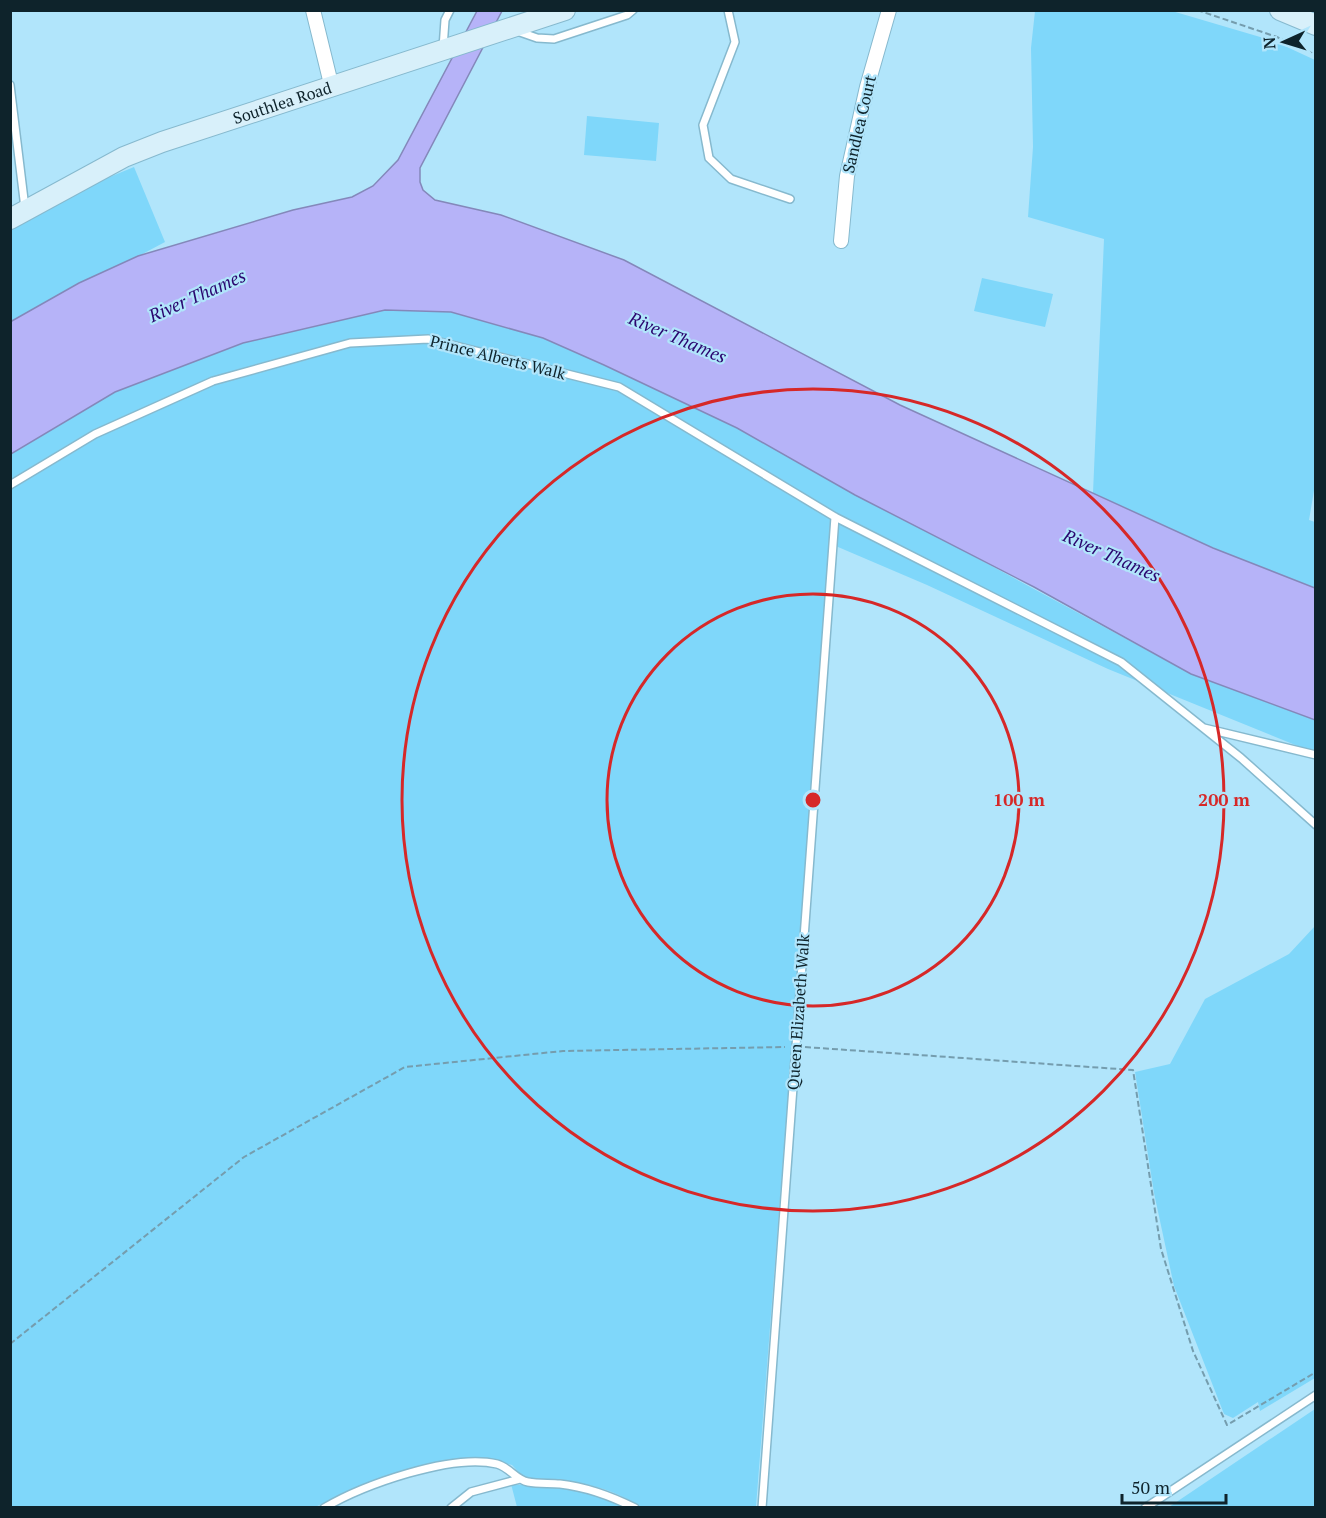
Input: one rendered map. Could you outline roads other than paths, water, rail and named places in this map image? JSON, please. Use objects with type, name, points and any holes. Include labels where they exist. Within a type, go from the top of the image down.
[{"type":"main road","name":"Southlea Road","points":[[18,215],[124,157],[204,127],[332,88],[565,10]]},
{"type":"main road","points":[[1286,12],[1316,25]]},
{"type":"street","points":[[313,10],[332,88]]},
{"type":"street","name":"Sandlea Court","points":[[840,241],[847,176],[867,87],[889,10]]},
{"type":"lane","points":[[446,50],[445,20],[450,10]]},
{"type":"lane","points":[[512,29],[537,38],[554,39],[627,15],[633,10]]},
{"type":"lane","points":[[728,10],[735,42],[703,124],[709,158],[731,179],[790,199]]},
{"type":"lane","points":[[10,85],[18,215]]},
{"type":"lane","name":"Prince Alberts Walk","points":[[10,485],[95,434],[213,381],[350,343],[428,339],[619,387],[835,517],[1121,662],[1203,728],[1316,825]]},
{"type":"lane","name":"Queen Elizabeth Walk","points":[[762,1508],[835,517]]},
{"type":"lane","points":[[1203,728],[1316,755]]},
{"type":"lane","points":[[1145,1508],[1316,1395]]},
{"type":"lane","points":[[324,1508],[364,1488],[397,1477],[456,1465],[497,1464],[530,1483],[584,1488],[635,1508]]},
{"type":"lane","points":[[451,1508],[471,1492],[520,1479]]},
{"type":"water","name":"River Thames","points":[[477,11],[502,11],[420,168],[420,182],[423,190],[435,200],[501,215],[624,260],[900,405],[1213,548],[1315,588],[1315,720],[1191,674],[1034,587],[855,495],[737,428],[604,365],[543,338],[451,312],[385,310],[243,343],[115,392],[11,454],[10,322],[79,283],[138,256],[293,210],[352,197],[373,186],[398,160]]}]
